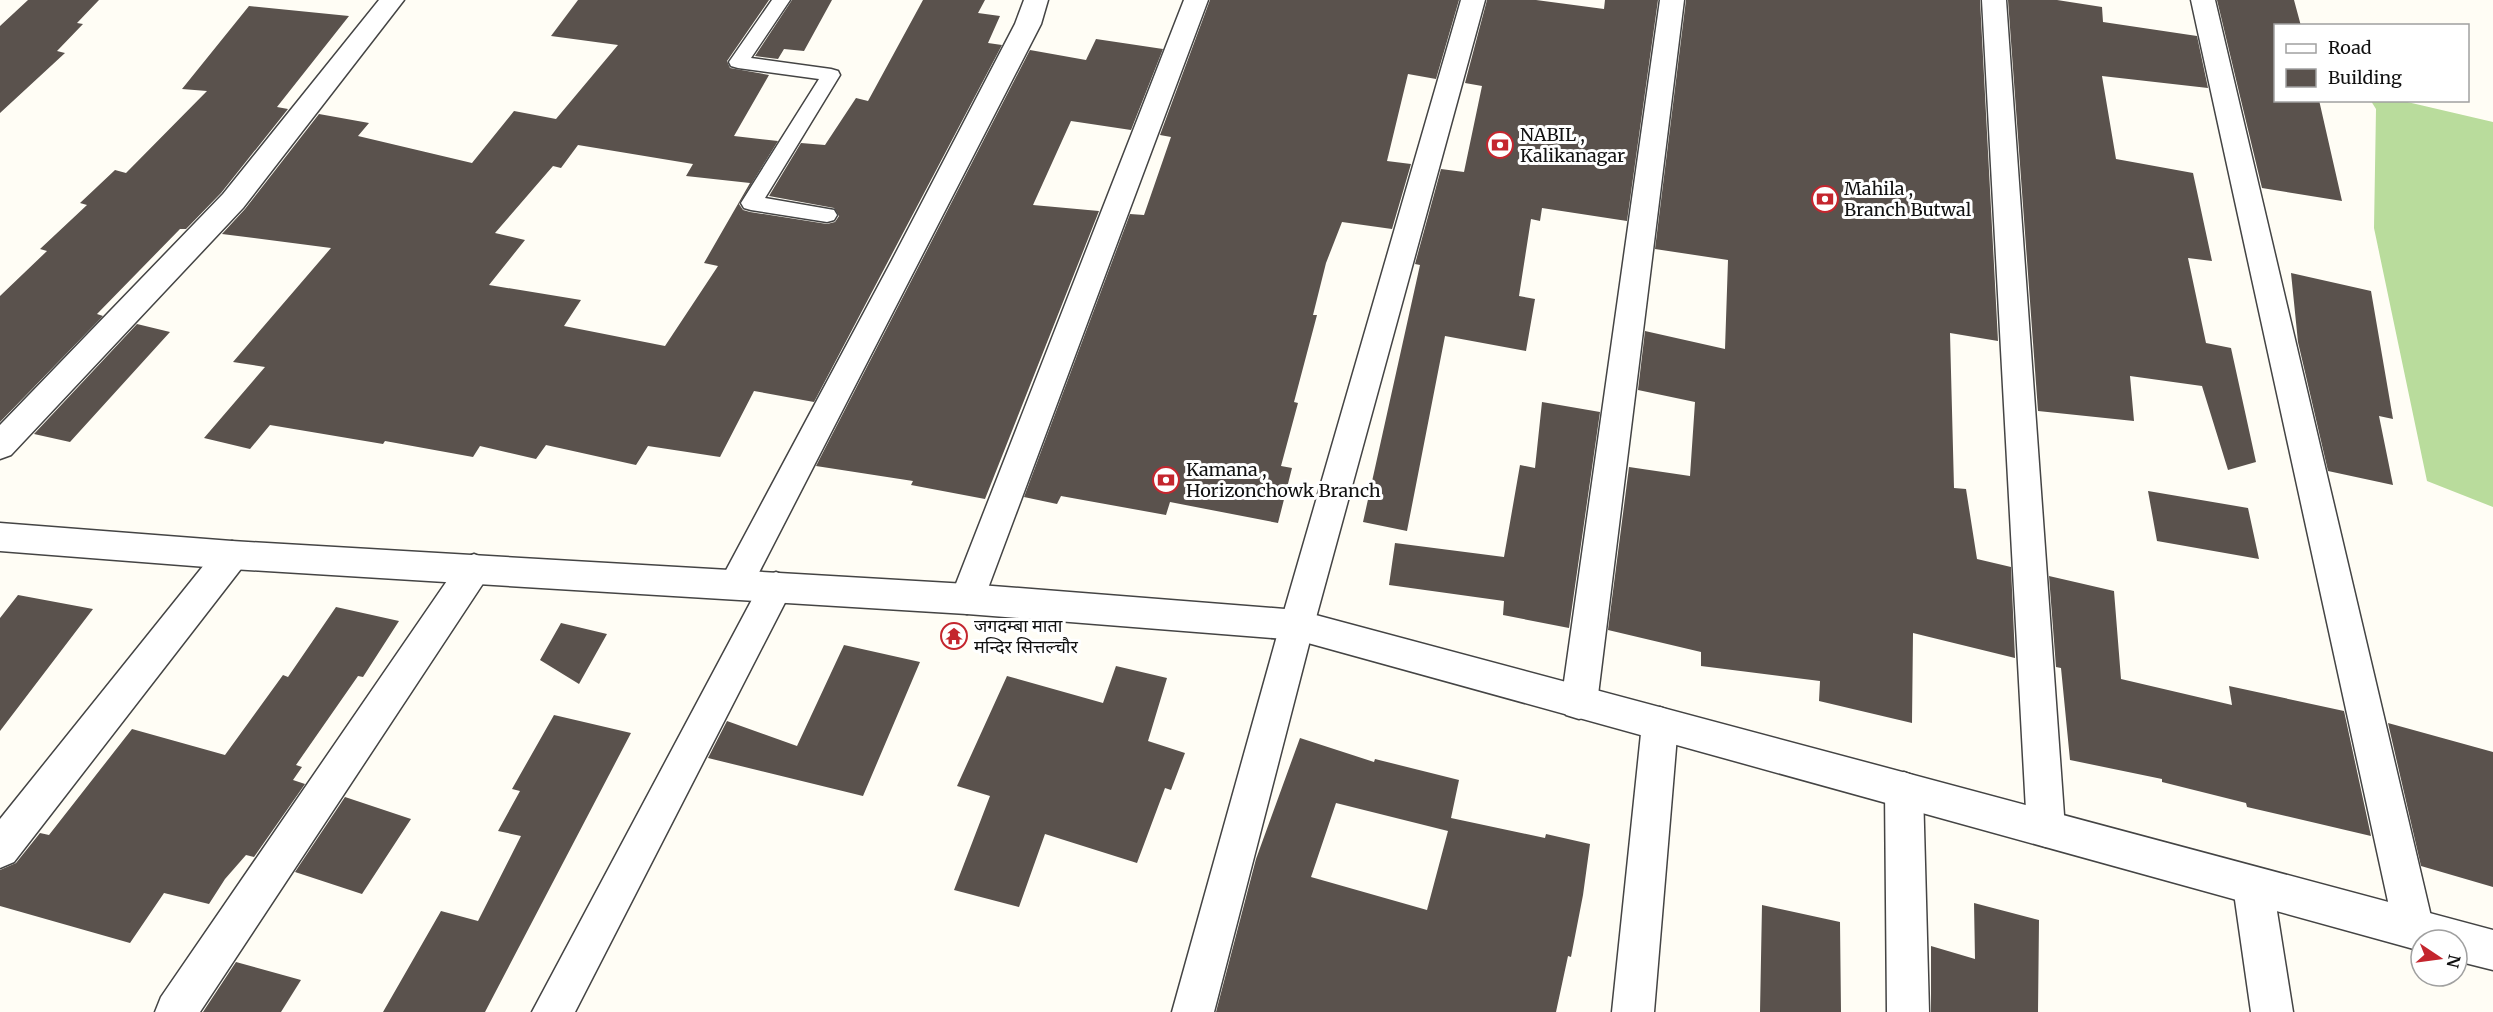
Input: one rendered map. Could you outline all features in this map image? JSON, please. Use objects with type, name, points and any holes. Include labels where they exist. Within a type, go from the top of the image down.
[{"type":"street","points":[[0,446],[233,201],[392,0]]},
{"type":"street","points":[[736,584],[917,241],[1028,24],[1036,0]]},
{"type":"street","points":[[967,599],[1196,0]]},
{"type":"street","points":[[1192,1012],[1297,625],[1473,0]]},
{"type":"street","points":[[1579,703],[1672,0]]},
{"type":"street","points":[[1994,0],[2046,829]]},
{"type":"street","points":[[2203,0],[2414,928]]},
{"type":"street","points":[[0,537],[232,555],[967,599],[1297,625],[2410,928]]},
{"type":"street","points":[[0,849],[232,555]]},
{"type":"street","points":[[176,1012],[474,569]]},
{"type":"street","points":[[553,1012],[776,587]]},
{"type":"street","points":[[1633,1012],[1660,724]]},
{"type":"street","points":[[1904,790],[1908,1012]]},
{"type":"street","points":[[2253,886],[2272,1012]]},
{"type":"street","points":[[2469,944],[2493,950]]},
{"type":"lane","points":[[781,0],[738,62],[831,75],[750,202],[827,215]]},
{"type":"green space","points":[[2372,102],[2407,102],[2493,122],[2493,507],[2427,481],[2374,228],[2376,109]]},
{"type":"building","points":[[28,0],[99,0],[77,23],[83,24],[57,51],[65,53],[0,113],[0,26]]},
{"type":"building","points":[[578,0],[769,0],[727,61],[730,68],[769,75],[734,136],[778,141],[739,204],[743,210],[750,212],[827,224],[835,222],[839,216],[834,208],[769,196],[801,143],[825,145],[856,98],[868,101],[923,0],[985,0],[978,13],[1000,16],[988,43],[1002,45],[814,402],[754,391],[720,457],[648,446],[636,465],[546,445],[536,459],[480,446],[473,457],[385,441],[383,444],[270,425],[250,449],[204,438],[265,367],[233,362],[331,248],[222,234],[245,209],[319,114],[369,123],[358,136],[472,163],[514,111],[556,119],[618,45],[551,36]],"holes":[[[578,145],[693,164],[686,176],[750,183],[704,263],[718,266],[665,346],[564,326],[581,300],[489,285],[525,240],[495,233],[553,166],[561,168]]]},
{"type":"building","points":[[792,0],[832,0],[804,51],[784,49],[778,59],[755,56]]},
{"type":"building","points":[[1210,0],[1459,0],[1436,79],[1408,74],[1387,161],[1411,164],[1392,229],[1342,222],[1326,263],[1313,315],[1317,315],[1294,402],[1298,403],[1281,466],[1292,468],[1278,523],[1170,502],[1166,515],[1061,496],[1057,504],[1024,497],[1130,214],[1144,215],[1171,137],[1160,135]]},
{"type":"building","points":[[1487,0],[1536,0],[1604,9],[1605,0],[1658,0],[1627,221],[1542,208],[1540,221],[1531,219],[1519,296],[1535,299],[1526,351],[1445,336],[1407,531],[1363,522],[1420,265],[1415,264],[1441,169],[1464,172],[1482,86],[1465,83]]},
{"type":"building","points":[[1686,0],[1980,0],[1998,341],[1950,333],[1954,488],[1966,489],[1977,559],[2011,567],[2015,658],[1913,633],[1912,723],[1819,701],[1820,681],[1701,666],[1701,652],[1608,630],[1629,467],[1690,476],[1695,402],[1638,390],[1645,331],[1725,349],[1728,260],[1655,249]]},
{"type":"building","points":[[2008,0],[2057,0],[2102,7],[2103,22],[2197,36],[2208,88],[2102,76],[2116,159],[2193,173],[2212,261],[2188,258],[2206,343],[2231,348],[2256,462],[2228,470],[2202,386],[2130,376],[2134,421],[2038,411]]},
{"type":"building","points":[[2217,0],[2294,0],[2300,24],[2274,24],[2274,102],[2319,102],[2342,201],[2262,188]]},
{"type":"building","points":[[249,6],[349,16],[277,107],[288,109],[221,193],[186,229],[180,229],[97,314],[103,316],[0,422],[0,296],[47,251],[40,249],[87,205],[80,203],[115,170],[126,173],[207,91],[182,89]]},
{"type":"building","points":[[1096,39],[1163,49],[1131,130],[1071,121],[1033,205],[1099,211],[985,499],[911,485],[913,481],[816,466],[1030,50],[1086,60]]},
{"type":"building","points":[[2291,273],[2371,291],[2393,419],[2379,416],[2393,485],[2328,471],[2298,342]]},
{"type":"building","points":[[137,324],[170,332],[70,442],[34,434]]},
{"type":"building","points":[[1542,402],[1600,412],[1569,628],[1503,615],[1504,601],[1389,585],[1395,543],[1504,557],[1520,465],[1535,468]]},
{"type":"building","points":[[2148,491],[2248,508],[2259,559],[2157,541]]},
{"type":"building","points":[[2049,576],[2114,591],[2121,679],[2232,705],[2229,686],[2344,711],[2371,836],[2247,807],[2246,803],[2162,782],[2162,779],[2070,760],[2061,668],[2056,667]]},
{"type":"building","points":[[18,595],[93,609],[0,731],[0,618]]},
{"type":"building","points":[[336,607],[399,621],[363,677],[358,676],[296,765],[302,767],[293,780],[305,784],[254,857],[246,855],[225,879],[209,904],[164,893],[130,943],[0,906],[0,870],[16,863],[40,833],[49,835],[132,729],[225,755],[283,675],[288,677]]},
{"type":"building","points":[[561,623],[607,634],[579,684],[540,660]]},
{"type":"building","points":[[844,645],[920,662],[863,796],[708,758],[727,721],[797,746]]},
{"type":"building","points":[[1116,666],[1167,678],[1148,741],[1185,753],[1171,790],[1165,788],[1137,863],[1045,834],[1019,907],[954,890],[990,796],[957,786],[1007,676],[1103,703]]},
{"type":"building","points":[[554,715],[631,733],[485,1012],[383,1012],[441,911],[478,921],[521,836],[498,831],[520,791],[512,789]]},
{"type":"building","points":[[2388,723],[2493,752],[2493,887],[2421,866]]},
{"type":"building","points":[[1300,738],[1374,762],[1375,759],[1459,780],[1451,818],[1545,838],[1546,834],[1590,844],[1571,957],[1568,956],[1556,1012],[1216,1012],[1256,859]],"holes":[[[1336,803],[1448,831],[1427,910],[1311,877]]]},
{"type":"building","points":[[345,797],[411,819],[362,894],[295,872]]},
{"type":"building","points":[[1974,903],[2039,920],[2038,1012],[1931,1012],[1931,946],[1975,959]]},
{"type":"building","points":[[1762,905],[1840,922],[1841,1012],[1760,1012]]},
{"type":"building","points":[[236,962],[301,980],[281,1012],[203,1012]]},
{"type":"place","name":"NABIL , Kalikanagar","points":[[1500,145]]},
{"type":"place","name":"Mahila , Branch Butwal","points":[[1825,199]]},
{"type":"place","name":"Kamana , Horizonchowk Branch","points":[[1166,480]]},
{"type":"place","name":"जगदम्बा माता मन्दिर सित्तल्चौर","points":[[954,636]]}]
